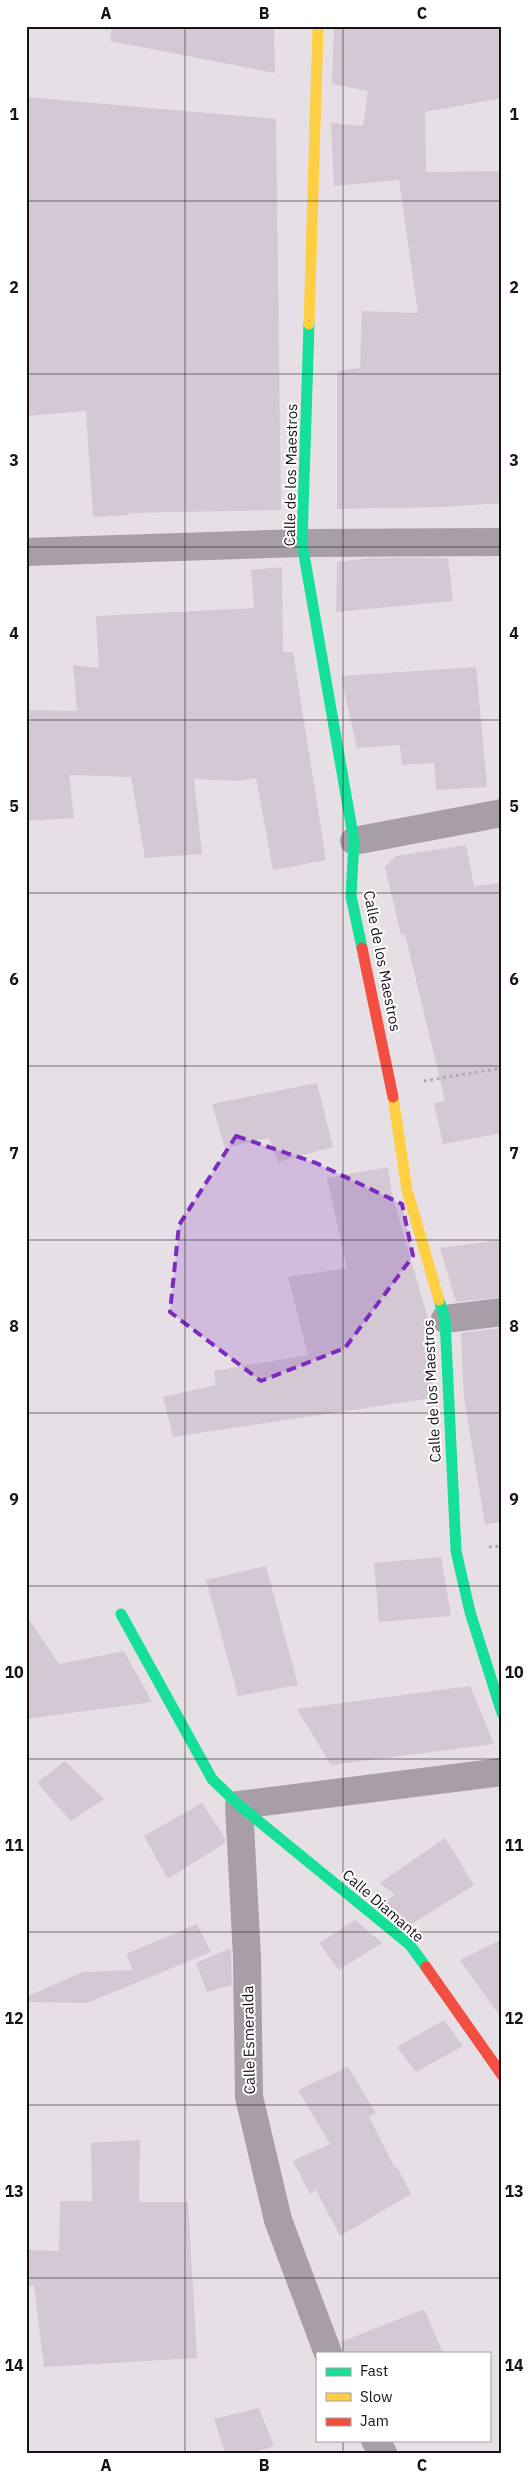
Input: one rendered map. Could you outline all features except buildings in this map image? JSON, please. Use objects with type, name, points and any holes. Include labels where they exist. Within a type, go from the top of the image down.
[{"type":"street","name":"Calle de los Maestros","points":[[318,26],[302,543],[354,841],[352,896],[391,1086],[407,1190],[445,1319],[456,1551],[470,1612],[502,1713]]},
{"type":"street","points":[[26,552],[302,543],[502,542]]},
{"type":"street","points":[[354,841],[502,813]]},
{"type":"street","points":[[445,1319],[502,1312]]},
{"type":"street","name":"Calle Diamante","points":[[121,1614],[212,1779],[239,1805],[410,1945],[502,2075]]},
{"type":"street","points":[[239,1805],[502,1772]]},
{"type":"street","name":"Calle Esmeralda","points":[[239,1805],[247,1956],[249,2096],[278,2220],[328,2352]]},
{"type":"street","points":[[376,2442],[383,2453]]},
{"type":"path","points":[[391,1086],[502,1068]]},
{"type":"highlighted area","points":[[236,1136],[316,1163],[402,1204],[413,1256],[345,1348],[261,1381],[170,1312],[179,1225]]},
{"type":"traffic: fast","points":[[309,324],[302,543],[354,841],[351,896],[362,948]]},
{"type":"traffic: fast","points":[[439,1300],[445,1319],[456,1551],[470,1612],[502,1713]]},
{"type":"traffic: fast","points":[[121,1614],[212,1779],[239,1805],[410,1945],[426,1967]]},
{"type":"traffic: slow","points":[[309,324],[318,26]]},
{"type":"traffic: slow","points":[[393,1097],[407,1190],[439,1300]]},
{"type":"traffic: jam","points":[[362,948],[393,1097]]},
{"type":"traffic: jam","points":[[426,1967],[502,2075]]}]
